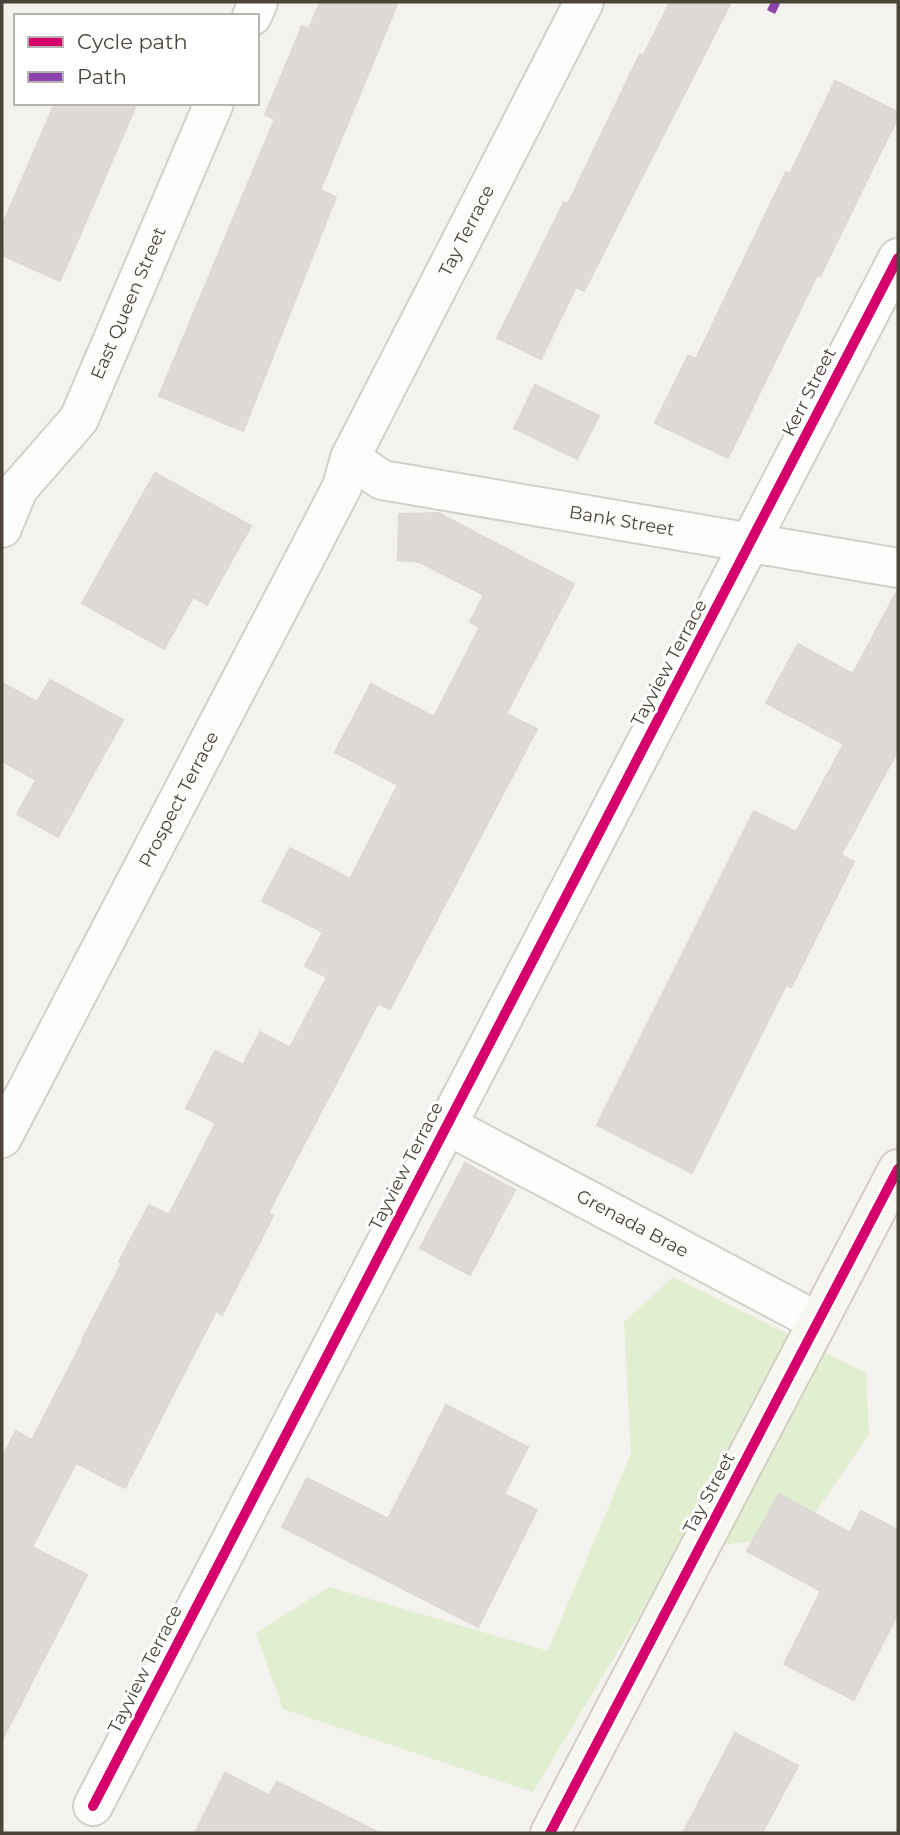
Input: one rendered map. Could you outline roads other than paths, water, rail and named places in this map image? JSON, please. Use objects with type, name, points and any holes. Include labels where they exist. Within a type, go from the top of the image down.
[{"type":"main road","name":"Tay Street","points":[[550,1833],[898,1169]]},
{"type":"street","name":"Tay Terrace","points":[[350,458],[584,2]]},
{"type":"street","name":"East Queen Street","points":[[2,528],[10,491],[79,419],[213,105]]},
{"type":"street","name":"Kerr Street","points":[[752,542],[898,258]]},
{"type":"street","name":"Bank Street","points":[[350,458],[382,480],[898,568]]},
{"type":"street","name":"Prospect Terrace","points":[[2,1138],[342,487],[350,458]]},
{"type":"street","name":"Tayview Terrace","points":[[93,1806],[752,542]]},
{"type":"street","name":"Grenada Brae","points":[[447,1125],[818,1322]]}]
